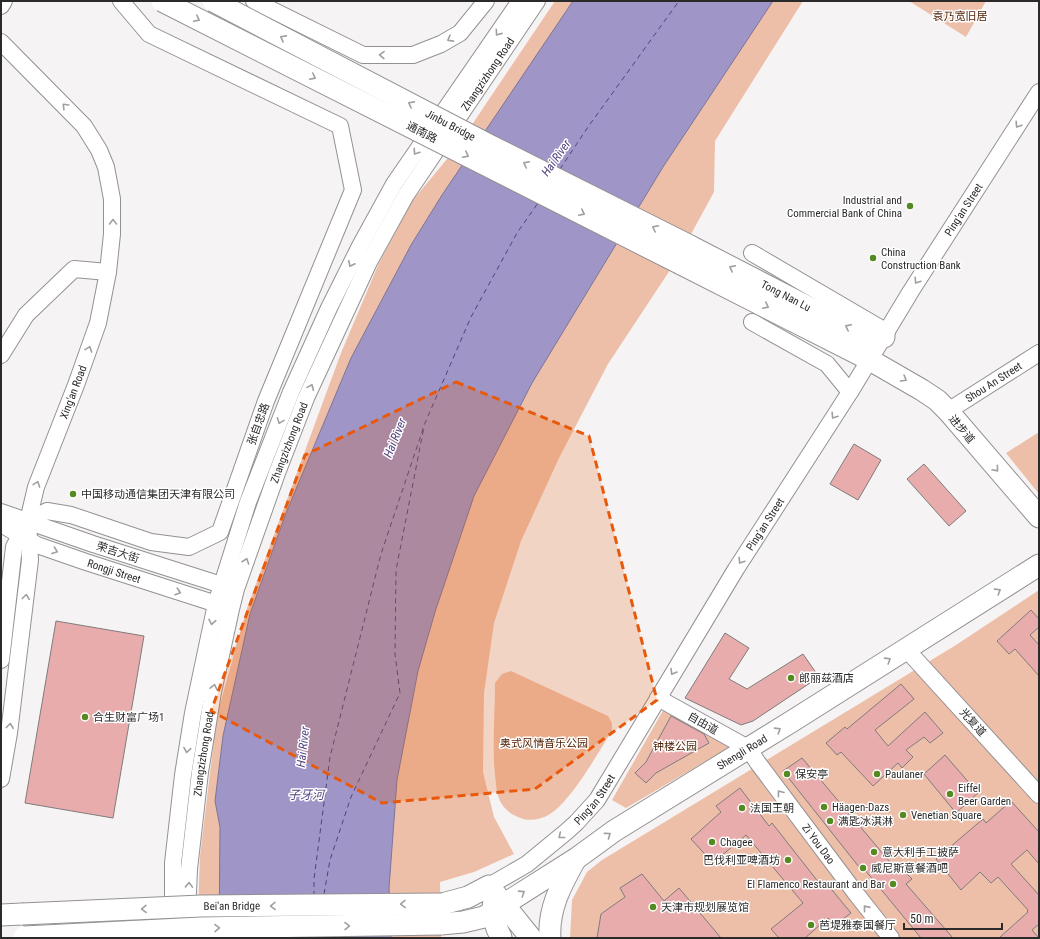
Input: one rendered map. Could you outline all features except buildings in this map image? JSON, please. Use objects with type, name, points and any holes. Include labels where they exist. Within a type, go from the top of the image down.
[{"type":"main road","name":"通南路","points":[[162,1],[686,255]]},
{"type":"main road","name":"Jinbu Bridge","points":[[213,1],[482,142],[686,255]]},
{"type":"main road","name":"Tong Nan Lu","points":[[686,255],[868,338],[876,339],[885,334]]},
{"type":"main road","name":"Tong Nan Lu","points":[[686,255],[870,360]]},
{"type":"main road","name":"进步道","points":[[870,360],[937,400],[1039,517]]},
{"type":"main road","name":"Shengli Road","points":[[442,914],[463,922],[494,899],[577,858],[614,831],[1039,565]]},
{"type":"main road","points":[[550,938],[550,922],[557,896],[577,858]]},
{"type":"main road","points":[[442,914],[468,897],[494,899],[532,938]]},
{"type":"main road","points":[[494,899],[495,924],[502,937]]},
{"type":"main road","name":"Bei'an Bridge","points":[[1,915],[201,906],[442,914]]},
{"type":"main road","name":"Bei'an Bridge","points":[[17,937],[442,914]]},
{"type":"main road","points":[[463,922],[472,923],[486,928],[502,937]]},
{"type":"street","points":[[1,6],[4,1]]},
{"type":"street","name":"张自忠路","points":[[28,521],[46,511],[71,515],[151,542],[189,547],[220,532],[266,401],[354,190],[340,126],[149,34],[121,1]]},
{"type":"street","points":[[254,1],[363,55],[413,55],[441,44],[460,33],[486,1]]},
{"type":"street","name":"Zhangzizhong Road","points":[[173,938],[174,863],[183,775],[193,713],[221,584],[248,502],[291,392],[360,246],[394,184],[520,1]]},
{"type":"street","name":"Zhangzizhong Road","points":[[186,938],[189,870],[200,772],[213,692],[236,589],[277,473],[306,398],[369,262],[406,195],[537,1]]},
{"type":"street","name":"Xing'an Road","points":[[1,42],[84,126],[99,150],[106,167],[112,199],[112,234],[102,307],[92,341],[36,487],[28,521]]},
{"type":"street","name":"Ping'an Street","points":[[494,899],[527,864],[576,823],[596,800],[736,569],[850,392],[911,291],[1039,92]]},
{"type":"street","points":[[752,253],[885,334]]},
{"type":"street","points":[[1,356],[26,315],[74,269],[108,272]]},
{"type":"street","points":[[752,322],[826,364],[850,392]]},
{"type":"street","name":"Shou An Street","points":[[948,411],[1039,352]]},
{"type":"street","name":"荣吉大街","points":[[1,512],[93,544],[236,589]]},
{"type":"street","points":[[1,779],[9,733],[30,560],[24,537],[28,521]]},
{"type":"street","name":"Rongji Street","points":[[1,524],[37,545],[231,609]]},
{"type":"street","points":[[1,660],[14,547],[24,537]]},
{"type":"street","name":"光复道","points":[[906,649],[1039,795]]},
{"type":"street","name":"自由道","points":[[658,698],[748,748]]},
{"type":"street","name":"Zi You Dao","points":[[748,748],[767,776],[856,895],[891,938]]},
{"type":"highlighted area","points":[[456,382],[589,436],[657,700],[535,789],[382,803],[211,711],[305,455]]},
{"type":"green space","name":"子牙河","points":[[555,1],[803,1],[715,141],[714,192],[678,258],[608,364],[559,458],[521,541],[494,623],[484,693],[483,772],[494,817],[514,854],[474,872],[440,882],[441,938],[197,938],[200,856],[217,715],[247,608],[341,353],[379,263],[413,200],[457,147]]},
{"type":"green space","name":"袁乃宽旧居","points":[[909,1],[986,1],[966,37]]},
{"type":"green space","points":[[1039,432],[1039,494],[1006,453]]},
{"type":"green space","points":[[1039,590],[1039,938],[570,938],[572,900],[587,872],[602,860],[956,645]]},
{"type":"green space","name":"奥式风情音乐公园","points":[[511,671],[608,716],[612,723],[612,731],[584,776],[567,798],[550,814],[543,818],[534,820],[522,819],[508,811],[501,803],[497,791],[494,752],[495,683],[502,674]]},
{"type":"green space","name":"钟楼公园","points":[[665,707],[733,745],[626,808],[612,800]]},
{"type":"water","name":"子牙河","points":[[573,1],[773,1],[663,167],[532,383],[474,496],[435,612],[418,671],[397,780],[389,888],[391,938],[219,938],[220,827],[215,801],[223,736],[250,614],[286,513],[351,358],[411,245],[442,195]]},
{"type":"ferry route","points":[[560,169],[588,127],[679,1]]},
{"type":"ferry route","points":[[314,896],[314,879],[330,757],[381,554],[425,423],[471,317],[517,233],[538,203]]},
{"type":"ferry route","points":[[324,894],[330,860],[351,797],[400,693],[395,654],[396,570],[424,427]]},
{"type":"place","name":"Industrial and Commercial Bank of China","points":[[910,206]]},
{"type":"place","name":"China Construction Bank","points":[[873,258]]},
{"type":"place","name":"中国移动通信集团天津有限公司","points":[[73,494]]},
{"type":"place","name":"郎丽兹酒店","points":[[791,678]]},
{"type":"place","name":"合生财富广场1","points":[[85,717]]},
{"type":"place","name":"保安亭","points":[[787,774]]},
{"type":"place","name":"Paulaner","points":[[877,774]]},
{"type":"place","name":"Eiffel Beer Garden","points":[[950,794]]},
{"type":"place","name":"Häagen-Dazs","points":[[824,807]]},
{"type":"place","name":"法国王朝","points":[[742,808]]},
{"type":"place","name":"Venetian Square","points":[[903,815]]},
{"type":"place","name":"满匙冰淇淋","points":[[830,821]]},
{"type":"place","name":"Chagee","points":[[712,842]]},
{"type":"place","name":"意大利手工披萨","points":[[874,852]]},
{"type":"place","name":"巴伐利亚啤酒坊","points":[[788,860]]},
{"type":"place","name":"威尼斯意餐酒吧","points":[[863,868]]},
{"type":"place","name":"El Flamenco Restaurant and Bar","points":[[893,884]]},
{"type":"place","name":"天津市规划展览馆","points":[[653,907]]},
{"type":"place","name":"芭堤雅泰国餐厅","points":[[811,925]]},
{"type":"water label","name":"Hai River","points":[[556,158]]},
{"type":"water label","name":"Hai River","points":[[395,438]]},
{"type":"water label","name":"Hai River","points":[[303,747]]}]
